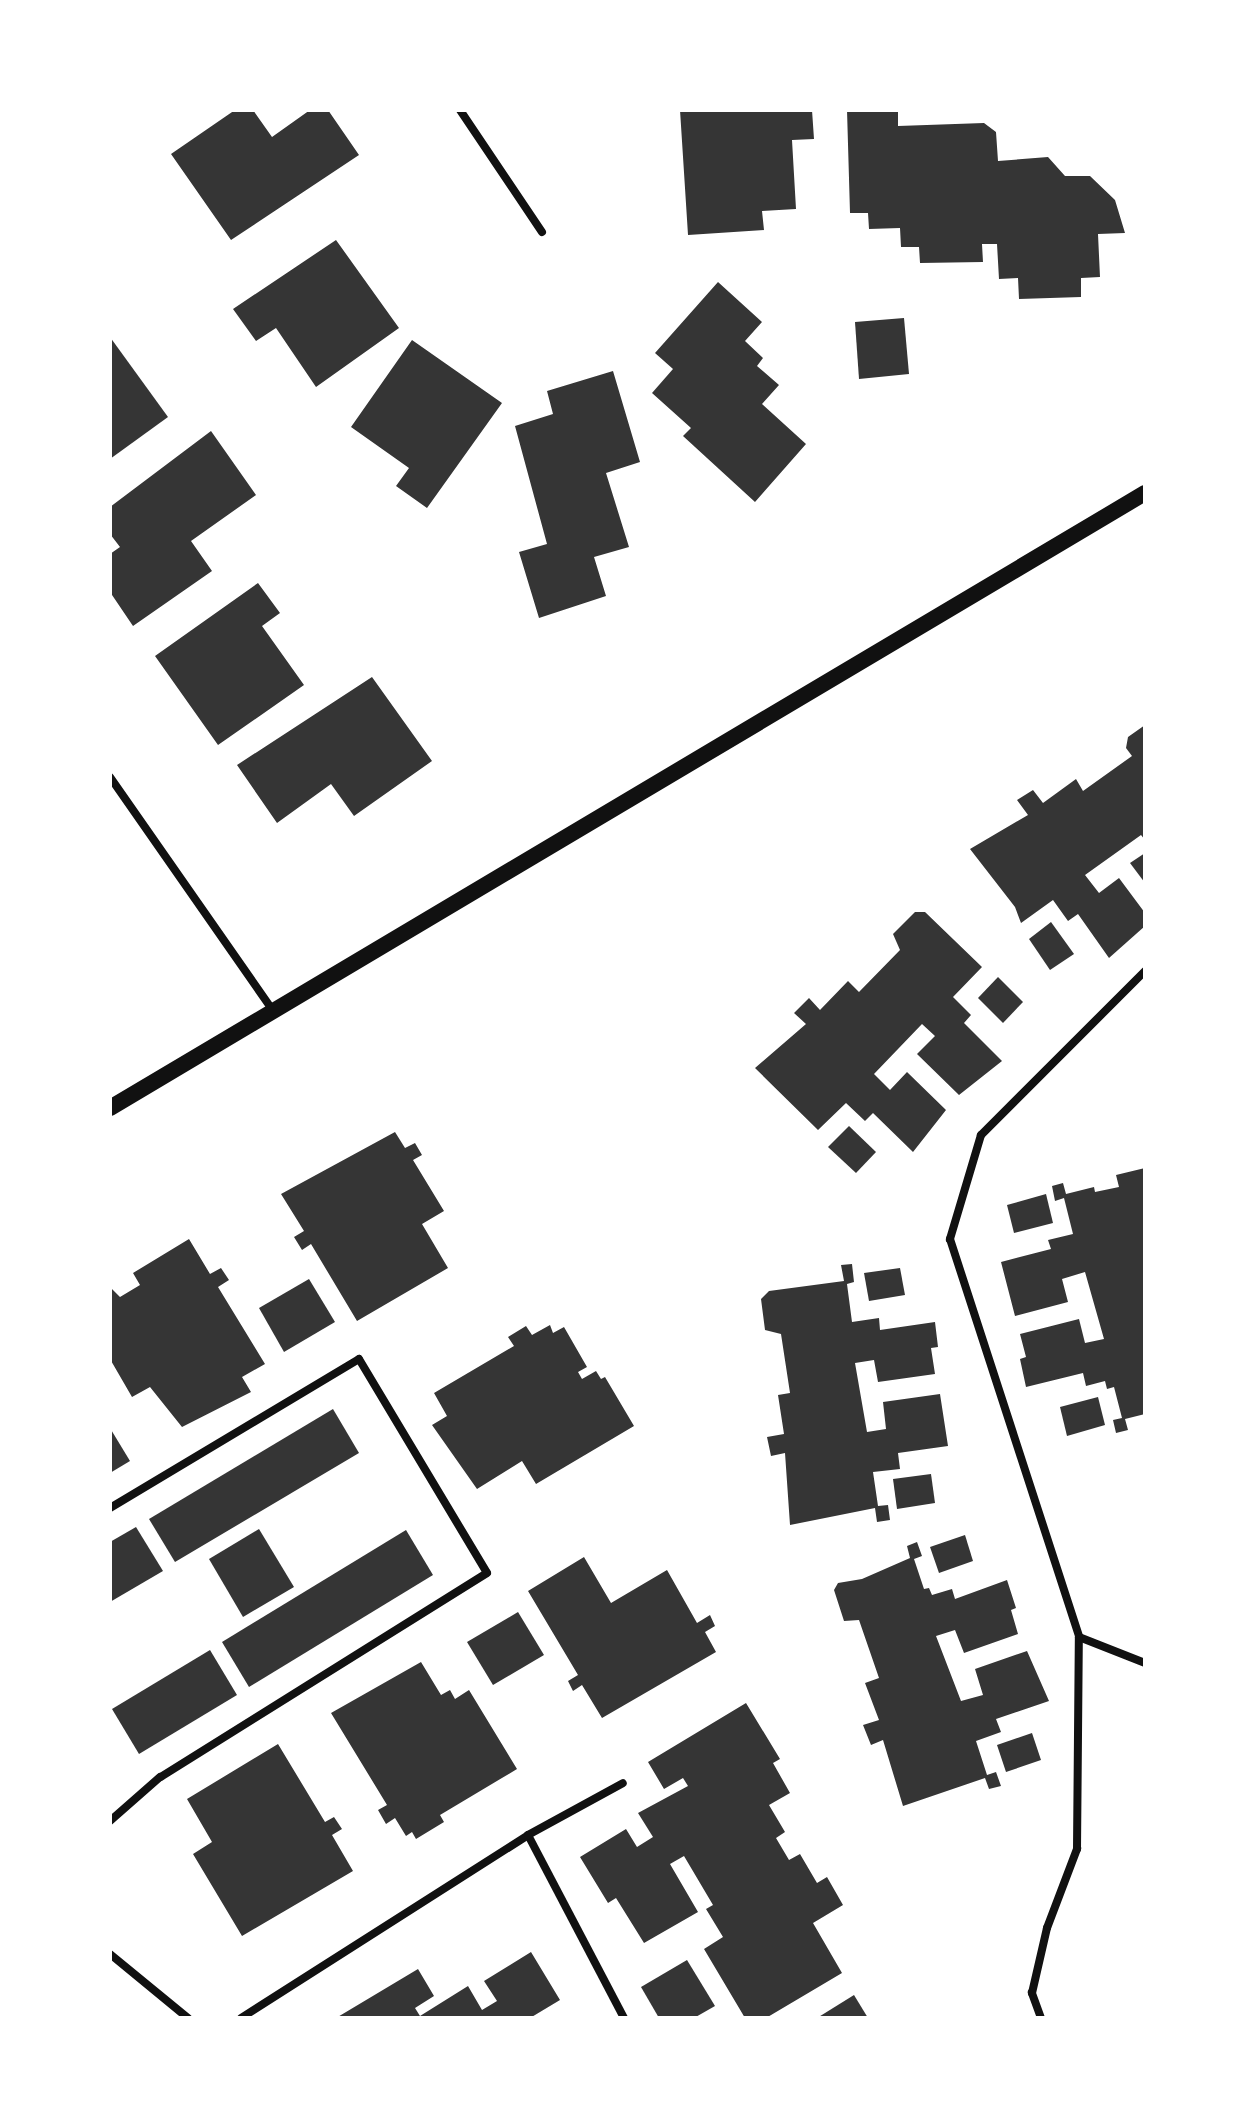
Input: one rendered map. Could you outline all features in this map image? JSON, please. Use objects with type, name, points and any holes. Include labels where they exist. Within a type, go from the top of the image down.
[{"type":"main road","points":[[110,1108],[1145,493]]},
{"type":"street","points":[[460,110],[542,232]]},
{"type":"street","points":[[110,777],[273,1011]]},
{"type":"street","points":[[1041,2018],[1032,1993],[1047,1928],[1077,1849],[1079,1637],[950,1239],[981,1135],[1145,971]]},
{"type":"street","points":[[110,1508],[359,1359],[487,1573],[160,1777],[110,1821]]},
{"type":"street","points":[[1079,1637],[1145,1663]]},
{"type":"street","points":[[241,2018],[528,1835],[623,1783]]},
{"type":"street","points":[[528,1835],[624,2018]]},
{"type":"street","points":[[110,1954],[188,2018]]},
{"type":"building","points":[[235,110],[253,110],[272,137],[310,110],[328,110],[359,155],[231,240],[171,154]]},
{"type":"building","points":[[680,110],[812,110],[814,139],[792,140],[796,209],[762,211],[764,230],[688,235]]},
{"type":"building","points":[[847,110],[898,110],[898,126],[984,123],[996,132],[998,161],[1048,157],[1065,176],[1090,176],[1115,200],[1125,233],[1098,234],[1100,277],[1081,278],[1081,297],[1019,299],[1018,278],[999,279],[997,244],[982,244],[983,262],[920,263],[919,247],[901,247],[900,228],[869,229],[868,213],[850,213]]},
{"type":"building","points":[[336,240],[399,328],[316,387],[276,328],[256,341],[233,309]]},
{"type":"building","points":[[718,282],[762,322],[745,341],[763,358],[757,366],[779,385],[762,404],[806,444],[755,502],[683,436],[691,428],[652,393],[673,369],[655,353]]},
{"type":"building","points":[[904,318],[909,374],[859,379],[855,322]]},
{"type":"building","points":[[110,337],[168,417],[110,459]]},
{"type":"building","points":[[412,340],[502,403],[427,508],[396,486],[409,468],[351,427]]},
{"type":"building","points":[[613,371],[640,462],[606,473],[629,547],[594,557],[606,596],[539,618],[519,552],[547,544],[515,426],[553,414],[547,391]]},
{"type":"building","points":[[211,431],[256,495],[191,541],[212,571],[133,626],[110,592],[110,554],[120,547],[110,534],[110,507]]},
{"type":"building","points":[[258,583],[280,613],[262,626],[304,685],[218,745],[155,656]]},
{"type":"building","points":[[372,677],[432,761],[354,816],[331,784],[277,823],[237,765]]},
{"type":"building","points":[[1145,725],[1145,840],[1141,835],[1085,875],[1099,893],[1119,878],[1145,913],[1145,926],[1109,958],[1078,914],[1068,921],[1053,900],[1021,923],[1015,907],[970,849],[1028,815],[1017,800],[1033,790],[1043,803],[1076,779],[1083,791],[1132,756],[1126,748],[1128,737]]},
{"type":"building","points":[[1145,853],[1145,883],[1130,863]]},
{"type":"building","points":[[915,912],[925,912],[982,967],[953,997],[971,1015],[964,1023],[1002,1061],[959,1095],[917,1054],[935,1036],[922,1024],[874,1074],[890,1090],[907,1072],[946,1110],[913,1152],[873,1113],[865,1121],[846,1103],[818,1130],[755,1068],[806,1024],[794,1013],[809,998],[820,1010],[848,981],[859,992],[900,950],[893,934]]},
{"type":"building","points":[[1051,922],[1074,954],[1050,970],[1029,939]]},
{"type":"building","points":[[998,977],[1023,1002],[1003,1023],[978,998]]},
{"type":"building","points":[[849,1126],[876,1152],[856,1173],[828,1147]]},
{"type":"building","points":[[395,1132],[405,1148],[415,1143],[422,1155],[413,1160],[444,1211],[422,1224],[448,1268],[357,1321],[311,1244],[302,1250],[294,1237],[304,1231],[281,1194]]},
{"type":"building","points":[[1145,1168],[1145,1414],[1125,1419],[1128,1430],[1116,1433],[1113,1420],[1122,1418],[1114,1387],[1107,1389],[1105,1381],[1086,1386],[1083,1373],[1026,1387],[1020,1359],[1026,1357],[1020,1334],[1079,1319],[1085,1343],[1104,1339],[1085,1272],[1062,1279],[1068,1302],[1015,1316],[1001,1262],[1051,1249],[1048,1240],[1073,1234],[1064,1198],[1055,1201],[1052,1186],[1063,1183],[1066,1194],[1094,1187],[1095,1192],[1119,1187],[1116,1175]]},
{"type":"building","points":[[1046,1194],[1053,1223],[1014,1233],[1007,1205]]},
{"type":"building","points":[[189,1239],[210,1274],[221,1268],[229,1280],[218,1287],[265,1364],[242,1377],[251,1392],[182,1427],[150,1387],[132,1397],[110,1359],[110,1287],[120,1297],[140,1285],[133,1273]]},
{"type":"building","points":[[852,1264],[854,1282],[847,1284],[852,1322],[879,1318],[880,1330],[935,1322],[938,1347],[931,1348],[935,1374],[878,1382],[874,1360],[855,1363],[867,1432],[886,1429],[883,1402],[940,1394],[948,1446],[898,1453],[900,1469],[873,1472],[878,1506],[888,1505],[890,1520],[877,1522],[875,1508],[790,1525],[785,1453],[771,1456],[767,1437],[784,1434],[778,1395],[790,1393],[781,1334],[765,1330],[761,1299],[769,1291],[844,1281],[841,1265]]},
{"type":"building","points":[[900,1268],[905,1295],[869,1301],[864,1273]]},
{"type":"building","points":[[309,1279],[335,1322],[284,1352],[259,1308]]},
{"type":"building","points":[[550,1325],[553,1333],[564,1327],[587,1367],[578,1372],[582,1379],[596,1371],[601,1379],[605,1377],[634,1426],[536,1484],[522,1461],[477,1489],[432,1425],[447,1416],[434,1393],[514,1346],[508,1337],[526,1326],[532,1335]]},
{"type":"building","points":[[1098,1397],[1105,1425],[1067,1436],[1060,1407]]},
{"type":"building","points":[[333,1409],[359,1453],[175,1562],[149,1519]]},
{"type":"building","points":[[110,1428],[130,1461],[110,1473]]},
{"type":"building","points":[[931,1474],[935,1503],[897,1509],[893,1479]]},
{"type":"building","points":[[136,1527],[163,1571],[110,1602],[110,1542]]},
{"type":"building","points":[[259,1529],[294,1587],[243,1617],[209,1559]]},
{"type":"building","points":[[406,1530],[433,1575],[249,1687],[222,1642]]},
{"type":"building","points":[[965,1535],[973,1561],[939,1573],[930,1547]]},
{"type":"building","points":[[917,1542],[922,1556],[914,1559],[924,1589],[929,1588],[932,1595],[952,1589],[955,1599],[1007,1580],[1016,1608],[1011,1610],[1018,1634],[964,1653],[955,1630],[936,1636],[961,1701],[983,1695],[975,1669],[1027,1651],[1049,1701],[996,1719],[1001,1732],[976,1741],[987,1775],[996,1772],[1001,1786],[989,1789],[985,1778],[903,1806],[883,1740],[871,1745],[863,1725],[879,1720],[865,1683],[879,1678],[859,1620],[844,1621],[834,1590],[838,1583],[862,1579],[910,1558],[907,1546]]},
{"type":"building","points":[[584,1557],[611,1603],[667,1570],[697,1623],[710,1615],[715,1626],[705,1632],[716,1652],[602,1718],[582,1685],[573,1691],[568,1681],[578,1675],[528,1591]]},
{"type":"building","points":[[518,1612],[544,1655],[493,1685],[467,1642]]},
{"type":"building","points":[[210,1650],[237,1695],[139,1754],[112,1709]]},
{"type":"building","points":[[421,1662],[441,1695],[450,1690],[455,1699],[469,1690],[517,1769],[440,1815],[444,1822],[416,1839],[412,1832],[406,1836],[395,1818],[386,1824],[378,1810],[387,1805],[331,1713]]},
{"type":"building","points":[[746,1703],[780,1759],[773,1763],[790,1793],[769,1805],[785,1832],[776,1838],[789,1860],[800,1854],[817,1883],[827,1877],[843,1905],[813,1923],[842,1973],[766,2018],[745,2018],[704,1949],[723,1937],[706,1909],[713,1905],[684,1856],[670,1864],[698,1912],[644,1943],[616,1898],[608,1903],[580,1857],[626,1829],[637,1847],[653,1837],[638,1813],[688,1786],[683,1778],[664,1789],[648,1762]]},
{"type":"building","points":[[1032,1733],[1041,1760],[1006,1772],[997,1745]]},
{"type":"building","points":[[278,1744],[325,1822],[334,1817],[342,1829],[332,1835],[353,1871],[242,1936],[193,1854],[212,1842],[187,1799]]},
{"type":"building","points":[[531,1952],[560,2000],[530,2018],[336,2018],[418,1969],[434,1996],[415,2008],[420,2016],[468,1986],[482,2010],[497,2001],[484,1981]]},
{"type":"building","points":[[687,1960],[715,2006],[694,2018],[659,2018],[641,1987]]},
{"type":"building","points":[[854,1995],[868,2018],[817,2018]]}]
